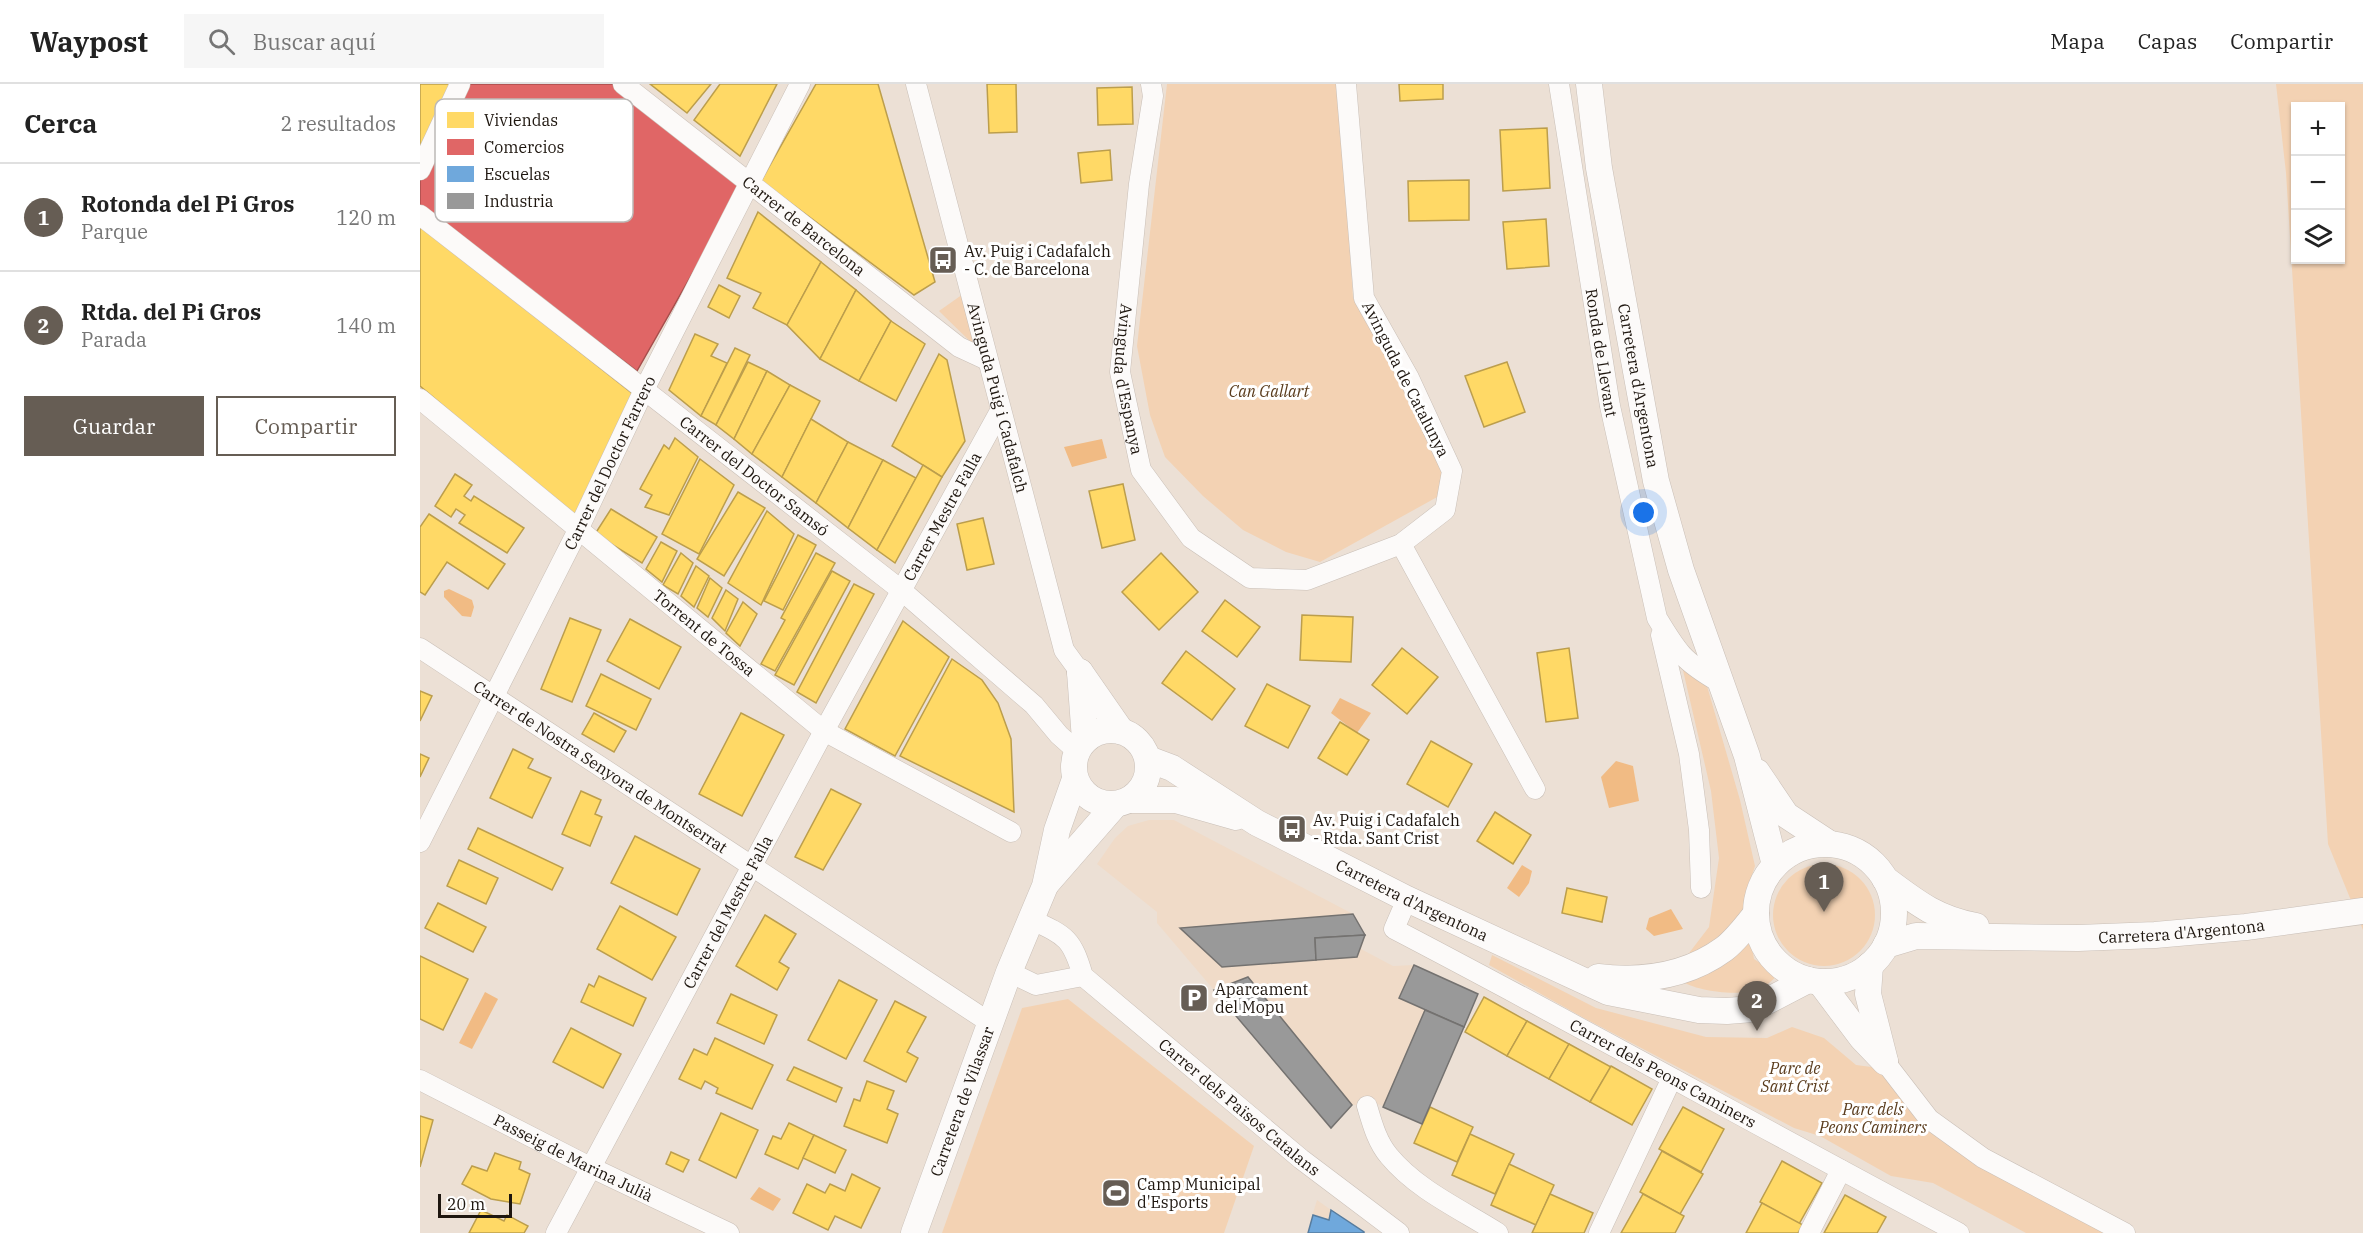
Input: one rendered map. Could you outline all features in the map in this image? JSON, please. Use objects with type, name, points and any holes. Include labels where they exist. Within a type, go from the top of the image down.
[{"type":"street","points":[[453,99],[460,84]]},
{"type":"street","name":"Carrer de Barcelona","points":[[623,84],[959,347],[987,360]]},
{"type":"street","name":"Carrer del Doctor Farrero","points":[[420,842],[578,530],[643,392],[800,84]]},
{"type":"street","name":"Avinguda Puig i Cadafalch","points":[[916,84],[1064,650],[1080,672]]},
{"type":"street","name":"Avinguda d'Espanya","points":[[1151,84],[1153,96],[1139,184],[1120,372],[1141,470],[1191,538],[1250,578],[1307,580],[1401,544]]},
{"type":"street","name":"Avinguda de Catalunya","points":[[1346,84],[1364,297],[1409,378],[1452,471],[1445,510],[1401,544]]},
{"type":"street","name":"Ronda de Llevant","points":[[1559,84],[1610,406],[1689,754],[1699,830],[1701,888]]},
{"type":"street","name":"Carretera d'Argentona","points":[[1589,84],[1599,168],[1656,481],[1681,570],[1747,756]]},
{"type":"street","points":[[420,170],[435,138]]},
{"type":"street","name":"Carrer del Doctor Samsó","points":[[420,215],[643,392],[901,590],[1034,705],[1059,735],[1081,745]]},
{"type":"street","name":"Torrent de Tossa","points":[[420,399],[824,731],[1011,832]]},
{"type":"street","name":"Carrer Mestre Falla","points":[[901,590],[1000,411]]},
{"type":"street","points":[[1401,544],[1535,789]]},
{"type":"street","name":"Carrer del Mestre Falla","points":[[556,1233],[901,590]]},
{"type":"street","name":"Ronda de Llevant","points":[[1657,618],[1674,646],[1690,665],[1719,682]]},
{"type":"street","name":"Carrer de Nostra Senyora de Montserrat","points":[[420,648],[992,1024]]},
{"type":"street","points":[[1045,886],[1122,802],[1145,782],[1148,759],[1135,739],[1121,731],[1080,672]]},
{"type":"street","points":[[1032,920],[1060,933],[1075,949],[1083,976],[1036,985],[1009,972],[1045,886],[1057,830],[1075,780],[1073,765],[1081,745],[1080,672]]},
{"type":"street","points":[[1081,745],[1102,731],[1121,731]]},
{"type":"street","points":[[1747,756],[1786,815],[1830,844],[1862,855],[1885,879],[1919,904],[1949,921],[2020,935]]},
{"type":"street","points":[[1747,756],[1775,865]]},
{"type":"street","name":"Carretera d'Argentona","points":[[1148,759],[1180,774],[1257,823],[1407,899],[1608,992],[1699,1010],[1727,1011],[1752,1009],[1814,981]]},
{"type":"street","points":[[1075,780],[1090,799],[1122,802]]},
{"type":"street","name":"Carretera d'Argentona","points":[[1122,802],[1176,800],[1257,823]]},
{"type":"street","points":[[1830,844],[1800,849],[1775,865],[1761,888],[1756,914],[1760,935],[1770,954],[1785,969],[1814,981],[1885,1062],[1929,1119],[1974,1152],[2125,1233]]},
{"type":"street","points":[[1814,981],[1847,978],[1870,965],[1886,945],[1893,927],[1894,907],[1885,879]]},
{"type":"street","name":"Carrer dels Peons Caminers","points":[[1407,899],[1394,929],[1959,1233]]},
{"type":"street","name":"Carretera d'Argentona","points":[[2020,935],[2078,938],[2155,935],[2353,912]]},
{"type":"street","name":"Carretera d'Argentona","points":[[1567,974],[1643,980],[1675,972],[1706,960],[1725,948],[1756,914]]},
{"type":"street","points":[[1886,945],[1916,936],[2020,935]]},
{"type":"street","points":[[1870,965],[1868,994],[1885,1062]]},
{"type":"street","name":"Carretera de Vilassar","points":[[914,1233],[992,1024],[1009,972]]},
{"type":"street","name":"Carrer dels Països Catalans","points":[[1083,976],[1301,1159],[1399,1233]]},
{"type":"street","name":"Passeig de Marina Julià","points":[[420,1080],[590,1167],[729,1233]]},
{"type":"street","points":[[1599,1233],[1671,1080]]},
{"type":"street","points":[[1367,1106],[1374,1129],[1388,1155],[1413,1180],[1498,1233]]},
{"type":"street","points":[[1809,1233],[1841,1170]]},
{"type":"shaded area","points":[[1102,439],[1107,458],[1072,467],[1064,447]]},
{"type":"shaded area","points":[[449,589],[472,600],[474,607],[471,617],[462,616],[444,597],[444,591]]},
{"type":"shaded area","points":[[1340,698],[1371,713],[1357,733],[1331,713]]},
{"type":"shaded area","points":[[1616,761],[1633,766],[1639,801],[1609,808],[1601,777]]},
{"type":"shaded area","points":[[1149,820],[1174,820],[1353,914],[1365,935],[1361,949],[1393,966],[1414,965],[1478,994],[1422,1124],[1378,1104],[1352,1105],[1331,1128],[1157,923],[1157,912],[1097,864],[1115,838],[1128,826]]},
{"type":"shaded area","points":[[1522,865],[1532,871],[1529,883],[1519,897],[1507,888]]},
{"type":"shaded area","points":[[1671,909],[1683,929],[1654,936],[1646,929],[1649,918]]},
{"type":"shaded area","points":[[485,992],[498,999],[472,1049],[459,1043]]},
{"type":"shaded area","points":[[759,1187],[781,1199],[773,1211],[750,1199]]},
{"type":"shaded area","points":[[1317,1200],[1331,1210],[1366,1233],[1307,1233]]},
{"type":"green space","name":"Can Gallart","points":[[1167,84],[1339,84],[1353,298],[1452,471],[1439,496],[1320,562],[1286,552],[1243,530],[1203,496],[1165,457],[1150,415],[1137,346]]},
{"type":"green space","points":[[2276,84],[2363,84],[2363,930],[2328,844],[2292,264],[2345,264],[2345,102],[2291,102],[2291,253],[2286,173]]},
{"type":"green space","points":[[966,292],[982,353],[939,311]]},
{"type":"green space","points":[[1682,666],[1707,686],[1740,800],[1755,866],[1745,896],[1746,909],[1725,938],[1683,961],[1709,927],[1719,858],[1711,791]]},
{"type":"green space","points":[[1824,864],[1844,868],[1860,879],[1871,895],[1875,915],[1871,935],[1860,951],[1844,962],[1824,966],[1804,962],[1788,951],[1777,935],[1773,915],[1777,895],[1788,879],[1804,868]]},
{"type":"green space","points":[[1749,933],[1754,959],[1778,975],[1763,987],[1745,992],[1721,992],[1697,988],[1680,980]]},
{"type":"green space","points":[[1492,955],[1596,1008],[1706,1037],[1767,1038],[1792,1027],[1824,1038],[1856,1065],[1887,1069],[1926,1126],[2109,1233],[2026,1233],[1933,1183],[1891,1176],[1820,1136],[1794,1128],[1584,1018],[1489,965]]},
{"type":"green space","points":[[1068,999],[1254,1146],[1224,1233],[942,1233],[1022,1008]]},
{"type":"building: Viviendas","points":[[420,84],[453,84],[446,99],[435,99],[435,121],[420,152]]},
{"type":"building: Viviendas","points":[[650,84],[711,84],[687,113]]},
{"type":"building: Viviendas","points":[[720,84],[777,84],[740,156],[694,120]]},
{"type":"building: Viviendas","points":[[816,84],[878,84],[935,282],[914,295],[761,181]]},
{"type":"building: Viviendas","points":[[987,84],[1016,84],[1017,132],[989,133]]},
{"type":"building: Viviendas","points":[[1399,84],[1443,84],[1443,99],[1400,101]]},
{"type":"building: Viviendas","points":[[1132,87],[1133,124],[1098,125],[1097,88]]},
{"type":"building: Viviendas","points":[[1547,128],[1550,188],[1503,191],[1500,130]]},
{"type":"building: Viviendas","points":[[1110,150],[1112,180],[1081,183],[1078,153]]},
{"type":"building: Viviendas","points":[[1469,180],[1469,220],[1409,221],[1408,181]]},
{"type":"building: Viviendas","points":[[758,212],[821,262],[787,325],[753,308],[761,293],[727,278]]},
{"type":"building: Viviendas","points":[[1546,219],[1549,266],[1507,269],[1503,222]]},
{"type":"building: Viviendas","points":[[420,225],[633,394],[574,517],[420,386]]},
{"type":"building: Viviendas","points":[[821,262],[856,290],[820,359],[787,325]]},
{"type":"building: Viviendas","points":[[719,285],[740,296],[729,318],[708,307]]},
{"type":"building: Viviendas","points":[[856,290],[891,321],[859,381],[820,359]]},
{"type":"building: Viviendas","points":[[891,321],[925,344],[896,401],[859,381]]},
{"type":"building: Viviendas","points":[[695,334],[718,344],[711,356],[727,363],[701,416],[669,390]]},
{"type":"building: Viviendas","points":[[735,348],[750,355],[716,425],[701,416]]},
{"type":"building: Viviendas","points":[[939,354],[947,360],[965,441],[942,477],[892,446]]},
{"type":"building: Viviendas","points":[[748,362],[767,371],[734,439],[716,425]]},
{"type":"building: Viviendas","points":[[1507,362],[1525,412],[1484,427],[1465,376]]},
{"type":"building: Viviendas","points":[[767,371],[790,385],[752,454],[734,439]]},
{"type":"building: Viviendas","points":[[790,385],[820,401],[782,477],[752,454]]},
{"type":"building: Viviendas","points":[[811,419],[848,442],[816,503],[782,477]]},
{"type":"building: Viviendas","points":[[675,438],[698,457],[669,515],[645,507],[652,495],[640,489],[664,445],[669,449]]},
{"type":"building: Viviendas","points":[[848,442],[883,460],[848,528],[816,503]]},
{"type":"building: Viviendas","points":[[700,459],[734,485],[699,554],[662,534]]},
{"type":"building: Viviendas","points":[[883,460],[916,478],[877,550],[848,528]]},
{"type":"building: Viviendas","points":[[923,465],[942,477],[895,563],[877,550]]},
{"type":"building: Viviendas","points":[[455,474],[472,485],[464,496],[471,501],[474,496],[524,528],[507,553],[459,523],[465,515],[456,509],[451,517],[435,506]]},
{"type":"building: Viviendas","points":[[1123,484],[1135,540],[1102,548],[1089,491]]},
{"type":"building: Viviendas","points":[[738,492],[765,508],[724,576],[697,559]]},
{"type":"building: Viviendas","points":[[611,509],[657,537],[642,563],[595,534]]},
{"type":"building: Viviendas","points":[[767,511],[794,534],[761,605],[728,583]]},
{"type":"building: Viviendas","points":[[429,514],[505,564],[488,589],[447,562],[425,595],[420,592],[420,527]]},
{"type":"building: Viviendas","points":[[983,518],[994,564],[967,570],[957,524]]},
{"type":"building: Viviendas","points":[[798,535],[816,545],[783,610],[764,601]]},
{"type":"building: Viviendas","points":[[661,542],[677,551],[662,582],[646,569]]},
{"type":"building: Viviendas","points":[[681,553],[693,563],[678,594],[663,585]]},
{"type":"building: Viviendas","points":[[816,553],[835,563],[775,671],[761,664],[785,620],[781,618]]},
{"type":"building: Viviendas","points":[[1161,553],[1198,592],[1159,630],[1122,592]]},
{"type":"building: Viviendas","points":[[696,566],[709,576],[694,607],[681,596]]},
{"type":"building: Viviendas","points":[[832,571],[850,581],[794,685],[775,675]]},
{"type":"building: Viviendas","points":[[710,578],[722,588],[708,617],[697,608]]},
{"type":"building: Viviendas","points":[[854,584],[874,594],[816,703],[797,692]]},
{"type":"building: Viviendas","points":[[726,590],[738,599],[725,631],[712,618]]},
{"type":"building: Viviendas","points":[[1225,600],[1260,627],[1237,657],[1202,631]]},
{"type":"building: Viviendas","points":[[743,602],[757,614],[740,646],[726,633]]},
{"type":"building: Viviendas","points":[[1302,615],[1353,617],[1351,662],[1300,660]]},
{"type":"building: Viviendas","points":[[570,618],[601,630],[572,702],[541,689]]},
{"type":"building: Viviendas","points":[[630,619],[681,647],[659,689],[607,661]]},
{"type":"building: Viviendas","points":[[903,621],[949,657],[895,756],[845,729]]},
{"type":"building: Viviendas","points":[[1402,648],[1438,677],[1407,714],[1372,685]]},
{"type":"building: Viviendas","points":[[1569,648],[1578,718],[1546,722],[1537,653]]},
{"type":"building: Viviendas","points":[[1186,651],[1235,689],[1212,720],[1162,683]]},
{"type":"building: Viviendas","points":[[952,659],[982,680],[998,703],[1011,739],[1014,812],[900,756]]},
{"type":"building: Viviendas","points":[[601,674],[651,699],[636,730],[586,706]]},
{"type":"building: Viviendas","points":[[1267,684],[1310,706],[1288,748],[1245,726]]},
{"type":"building: Viviendas","points":[[420,691],[432,696],[420,721]]},
{"type":"building: Viviendas","points":[[594,713],[626,731],[614,752],[582,734]]},
{"type":"building: Viviendas","points":[[741,713],[784,735],[742,816],[699,794]]},
{"type":"building: Viviendas","points":[[1340,722],[1369,740],[1347,775],[1318,758]]},
{"type":"building: Viviendas","points":[[1431,741],[1472,764],[1448,807],[1407,784]]},
{"type":"building: Viviendas","points":[[513,749],[533,759],[528,768],[551,778],[532,818],[490,798]]},
{"type":"building: Viviendas","points":[[420,754],[429,758],[420,777]]},
{"type":"building: Viviendas","points":[[831,789],[861,804],[823,870],[795,857]]},
{"type":"building: Viviendas","points":[[581,791],[601,800],[595,814],[602,817],[590,846],[562,834]]},
{"type":"building: Viviendas","points":[[1495,812],[1531,835],[1513,864],[1477,841]]},
{"type":"building: Viviendas","points":[[478,828],[563,868],[552,890],[468,849]]},
{"type":"building: Viviendas","points":[[635,836],[700,869],[677,915],[611,883]]},
{"type":"building: Viviendas","points":[[459,860],[498,878],[486,904],[447,886]]},
{"type":"building: Viviendas","points":[[1567,888],[1607,897],[1602,922],[1562,913]]},
{"type":"building: Viviendas","points":[[438,903],[486,927],[473,952],[425,928]]},
{"type":"building: Viviendas","points":[[620,906],[676,937],[652,980],[597,949]]},
{"type":"building: Viviendas","points":[[765,915],[796,934],[779,962],[789,968],[777,990],[736,966]]},
{"type":"building: Viviendas","points":[[420,956],[468,979],[443,1030],[420,1019]]},
{"type":"building: Viviendas","points":[[599,976],[646,998],[633,1026],[581,1002],[589,984],[594,987]]},
{"type":"building: Viviendas","points":[[839,980],[877,1000],[846,1059],[808,1040]]},
{"type":"building: Viviendas","points":[[731,994],[777,1015],[764,1044],[717,1023]]},
{"type":"building: Viviendas","points":[[1484,997],[1527,1021],[1507,1056],[1465,1032]]},
{"type":"building: Viviendas","points":[[895,1001],[926,1017],[907,1052],[918,1058],[906,1082],[864,1061]]},
{"type":"building: Viviendas","points":[[1527,1021],[1569,1044],[1549,1079],[1507,1056]]},
{"type":"building: Viviendas","points":[[571,1028],[621,1054],[603,1088],[553,1062]]},
{"type":"building: Viviendas","points":[[715,1038],[773,1065],[752,1109],[716,1093],[718,1088],[705,1081],[701,1089],[679,1079],[694,1049],[707,1055]]},
{"type":"building: Viviendas","points":[[1569,1044],[1611,1067],[1590,1102],[1549,1079]]},
{"type":"building: Viviendas","points":[[1611,1066],[1652,1089],[1632,1125],[1590,1102]]},
{"type":"building: Viviendas","points":[[794,1067],[842,1088],[836,1102],[787,1080]]},
{"type":"building: Viviendas","points":[[867,1081],[894,1091],[887,1109],[898,1114],[887,1143],[844,1126],[854,1099],[860,1101]]},
{"type":"building: Viviendas","points":[[1430,1107],[1473,1127],[1457,1162],[1414,1143]]},
{"type":"building: Viviendas","points":[[1683,1107],[1724,1129],[1701,1172],[1659,1149]]},
{"type":"building: Viviendas","points":[[721,1113],[758,1130],[736,1178],[699,1160]]},
{"type":"building: Viviendas","points":[[420,1116],[433,1120],[420,1167]]},
{"type":"building: Viviendas","points":[[789,1123],[814,1135],[798,1169],[765,1154],[773,1136],[781,1139]]},
{"type":"building: Viviendas","points":[[1470,1134],[1514,1154],[1495,1194],[1452,1175]]},
{"type":"building: Viviendas","points":[[814,1135],[846,1150],[835,1173],[803,1158]]},
{"type":"building: Viviendas","points":[[1662,1151],[1703,1174],[1680,1214],[1640,1192]]},
{"type":"building: Viviendas","points":[[671,1152],[689,1160],[683,1172],[666,1164]]},
{"type":"building: Viviendas","points":[[495,1153],[521,1162],[519,1169],[530,1174],[520,1204],[491,1199],[462,1184],[472,1166],[487,1171]]},
{"type":"building: Viviendas","points":[[1782,1161],[1822,1183],[1799,1224],[1760,1202]]},
{"type":"building: Viviendas","points":[[1509,1164],[1554,1185],[1536,1225],[1491,1205]]},
{"type":"building: Viviendas","points":[[852,1174],[880,1188],[861,1228],[835,1216],[828,1230],[793,1213],[807,1184],[825,1193],[830,1184],[845,1191]]},
{"type":"building: Viviendas","points":[[1550,1194],[1593,1213],[1584,1233],[1532,1233]]},
{"type":"building: Viviendas","points":[[1643,1194],[1684,1216],[1675,1233],[1621,1233]]},
{"type":"building: Viviendas","points":[[1845,1195],[1886,1217],[1877,1233],[1824,1233]]},
{"type":"building: Viviendas","points":[[1762,1203],[1803,1225],[1798,1233],[1746,1233]]},
{"type":"building: Viviendas","points":[[481,1210],[504,1221],[507,1215],[528,1226],[524,1233],[469,1233]]},
{"type":"building: Comercios","points":[[465,84],[612,84],[631,99],[458,99]]},
{"type":"building: Comercios","points":[[633,100],[742,186],[637,371],[440,222],[633,222]]},
{"type":"building: Comercios","points":[[435,149],[435,218],[420,207],[420,181]]},
{"type":"building: Escuelas","points":[[1331,1210],[1364,1233],[1308,1233],[1313,1215],[1329,1220]]},
{"type":"building: Industria","points":[[1353,914],[1365,935],[1315,938],[1316,960],[1222,967],[1180,928]]},
{"type":"building: Industria","points":[[1365,935],[1357,957],[1316,960],[1315,938]]},
{"type":"building: Industria","points":[[1414,965],[1478,994],[1464,1027],[1399,998]]},
{"type":"building: Industria","points":[[1248,977],[1352,1105],[1331,1128],[1214,990]]},
{"type":"building: Industria","points":[[1425,1010],[1464,1027],[1422,1124],[1383,1107]]},
{"type":"place","name":"Av. Puig i Cadafalch - C. de Barcelona","points":[[943,260]]},
{"type":"place","name":"Av. Puig i Cadafalch - Rtda. Sant Crist","points":[[1292,829]]},
{"type":"place","name":"Rotonda del Pi Gros","points":[[1824,912]]},
{"type":"place","name":"Aparcament del Mopu","points":[[1194,998]]},
{"type":"place","name":"Rtda. del Pi Gros","points":[[1757,1031]]},
{"type":"place","name":"Camp Municipal d'Esports","points":[[1116,1193]]},
{"type":"park label","name":"Parc de Sant Crist","points":[[1795,1077]]},
{"type":"park label","name":"Parc dels Peons Caminers","points":[[1873,1118]]}]
